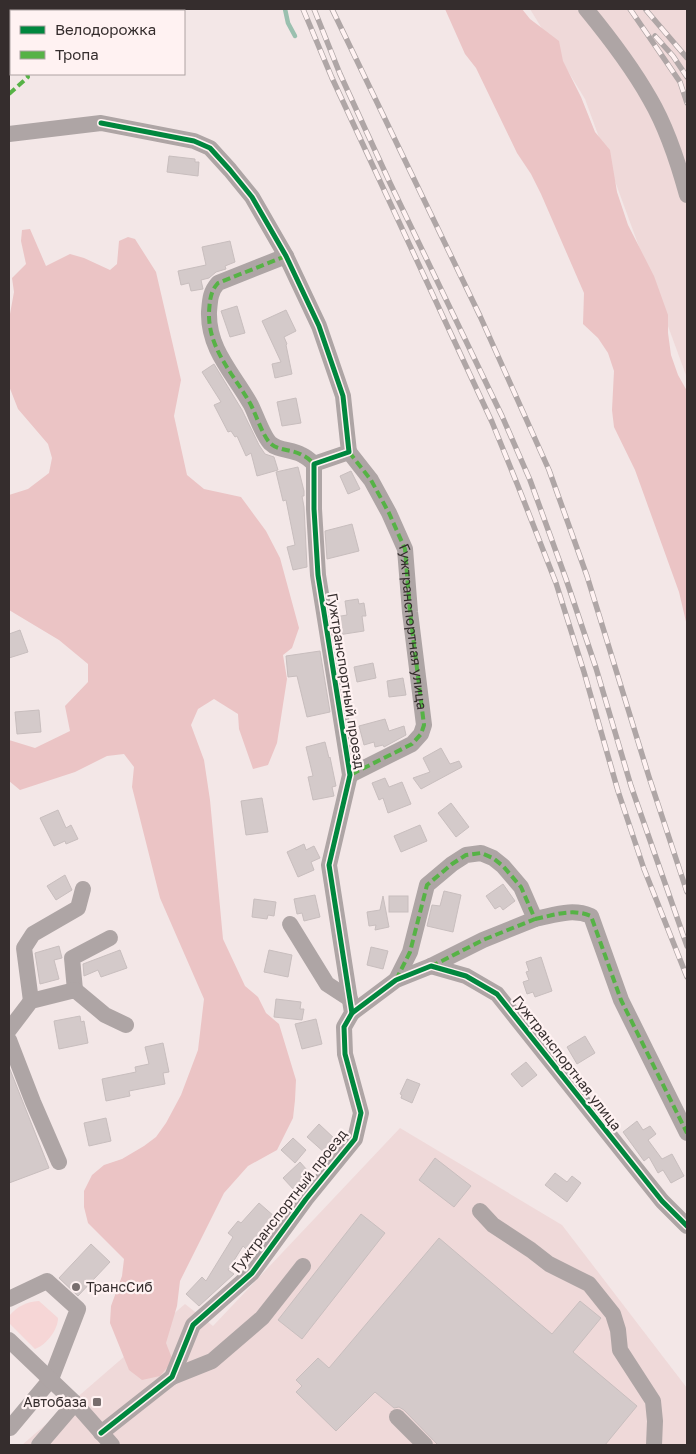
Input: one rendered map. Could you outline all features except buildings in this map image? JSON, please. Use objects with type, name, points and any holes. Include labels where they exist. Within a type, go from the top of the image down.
[{"type":"street","points":[[586,9],[610,38],[650,99],[680,169],[687,195]]},
{"type":"street","points":[[9,134],[101,123],[194,141],[210,148],[252,197],[286,256],[319,326],[343,396],[349,452],[314,464],[303,455],[278,448],[271,444],[265,436],[250,403],[217,352],[211,332],[210,301],[212,290],[218,283],[286,256]]},
{"type":"street","name":"Гужтранспортная улица","points":[[349,452],[371,480],[389,513],[404,550],[424,725],[421,734],[412,744],[350,775]]},
{"type":"street","name":"Гужтранспортный проезд","points":[[101,1433],[172,1377],[193,1325],[252,1273],[306,1199],[355,1139],[361,1113],[345,1054],[344,1027],[351,1006],[329,865],[350,775],[318,575],[314,509],[314,464]]},
{"type":"street","points":[[396,980],[410,952],[427,885],[466,855],[481,853],[493,858],[503,866],[521,887],[535,919]]},
{"type":"street","points":[[31,1001],[24,948],[33,934],[78,908],[83,889]]},
{"type":"street","points":[[290,924],[327,984],[351,1006],[396,980],[431,966],[483,940],[535,919],[570,911],[581,912],[591,916],[621,1000],[687,1133]]},
{"type":"street","points":[[110,938],[72,958],[74,990],[105,1015],[126,1025]]},
{"type":"street","name":"Гужтранспортная улица","points":[[431,966],[466,976],[497,994],[662,1201],[687,1226]]},
{"type":"street","points":[[9,1030],[31,1001],[74,990]]},
{"type":"street","points":[[9,1040],[32,1102],[59,1162]]},
{"type":"street","points":[[480,1211],[493,1225],[549,1264],[589,1284],[613,1314],[618,1330],[620,1350],[653,1401],[656,1421],[654,1445]]},
{"type":"street","points":[[172,1377],[212,1361],[262,1318],[303,1266]]},
{"type":"street","points":[[9,1299],[47,1280],[78,1309],[51,1379],[10,1428]]},
{"type":"street","points":[[9,1340],[75,1403],[112,1445]]},
{"type":"street","points":[[39,1445],[75,1403]]},
{"type":"street","points":[[397,1417],[425,1445]]},
{"type":"shaded area","points":[[445,9],[522,9],[530,19],[559,41],[563,61],[581,97],[595,132],[610,150],[617,192],[628,225],[654,276],[668,315],[671,355],[678,375],[687,391],[687,626],[679,592],[635,470],[614,427],[612,410],[614,371],[608,353],[598,338],[583,324],[584,293],[541,194],[517,153],[476,68],[465,54]]},
{"type":"shaded area","points":[[530,9],[687,9],[687,378],[585,99]]},
{"type":"shaded area","points":[[30,229],[46,266],[70,254],[110,270],[117,264],[119,241],[128,237],[135,239],[156,272],[181,380],[174,416],[187,475],[204,489],[241,497],[266,531],[280,558],[299,628],[292,648],[283,655],[287,679],[277,743],[268,765],[253,769],[239,729],[238,714],[214,699],[198,709],[191,725],[204,760],[210,800],[223,939],[245,986],[258,997],[266,1013],[279,1024],[296,1080],[293,1118],[277,1150],[248,1166],[224,1193],[180,1281],[177,1306],[166,1343],[173,1361],[160,1376],[142,1380],[129,1370],[110,1323],[111,1306],[122,1276],[124,1259],[88,1223],[84,1207],[84,1191],[92,1175],[104,1165],[122,1159],[144,1146],[156,1137],[166,1123],[181,1095],[198,1050],[204,999],[160,898],[132,787],[134,767],[124,754],[107,756],[75,772],[20,790],[9,781],[9,740],[35,748],[70,731],[65,706],[88,682],[88,664],[59,640],[9,610],[9,495],[28,489],[49,473],[52,458],[48,444],[18,409],[9,386],[9,314],[14,292],[12,278],[26,264],[21,241],[22,230]]},
{"type":"shaded area","points":[[400,1128],[562,1225],[687,1388],[687,1445],[22,1445],[185,1304],[213,1326]]},
{"type":"shaded area","points":[[39,1301],[58,1318],[51,1336],[35,1349],[9,1323],[9,1316],[22,1305]]},
{"type":"waterway","points":[[285,9],[288,23],[295,36]]},
{"type":"railway","points":[[303,9],[332,78],[492,422],[518,486],[556,583],[618,791],[644,869],[687,977]]},
{"type":"railway","points":[[314,9],[340,74],[502,416],[530,480],[596,668],[631,786],[687,946]]},
{"type":"railway","points":[[332,9],[480,316],[549,470],[587,576],[649,777],[687,892]]},
{"type":"railway","points":[[630,9],[680,82],[687,103]]},
{"type":"railway","points":[[646,10],[687,58]]},
{"type":"railway","points":[[655,36],[673,56],[687,77]]},
{"type":"marked path","points":[[9,94],[28,77],[27,75]]},
{"type":"marked path","points":[[286,256],[218,283],[213,290],[210,300],[210,326],[217,350],[251,405],[267,440],[273,446],[304,456],[314,464]]},
{"type":"marked path","points":[[349,452],[371,480],[389,513],[405,549],[410,612],[424,725],[421,734],[412,744],[350,775]]},
{"type":"marked path","points":[[396,980],[410,952],[427,885],[466,855],[481,853],[493,858],[503,866],[521,887],[535,919],[483,940],[432,966]]},
{"type":"marked path","points":[[535,919],[570,912],[591,916],[621,1000],[687,1133]]},
{"type":"cycle path","points":[[101,123],[194,141],[210,148],[230,170],[252,197],[286,256],[319,326],[343,396],[349,452],[314,464],[314,509],[318,575],[350,775],[329,865],[352,1013],[344,1027],[345,1054],[361,1113],[355,1139],[306,1199],[252,1273],[193,1325],[172,1377],[101,1433]]},
{"type":"cycle path","points":[[352,1013],[396,980],[431,966],[466,976],[497,994],[662,1201],[687,1226]]},
{"type":"place","name":"ТрансСиб","points":[[76,1287]]},
{"type":"place","name":"Автобаза","points":[[97,1402]]}]
